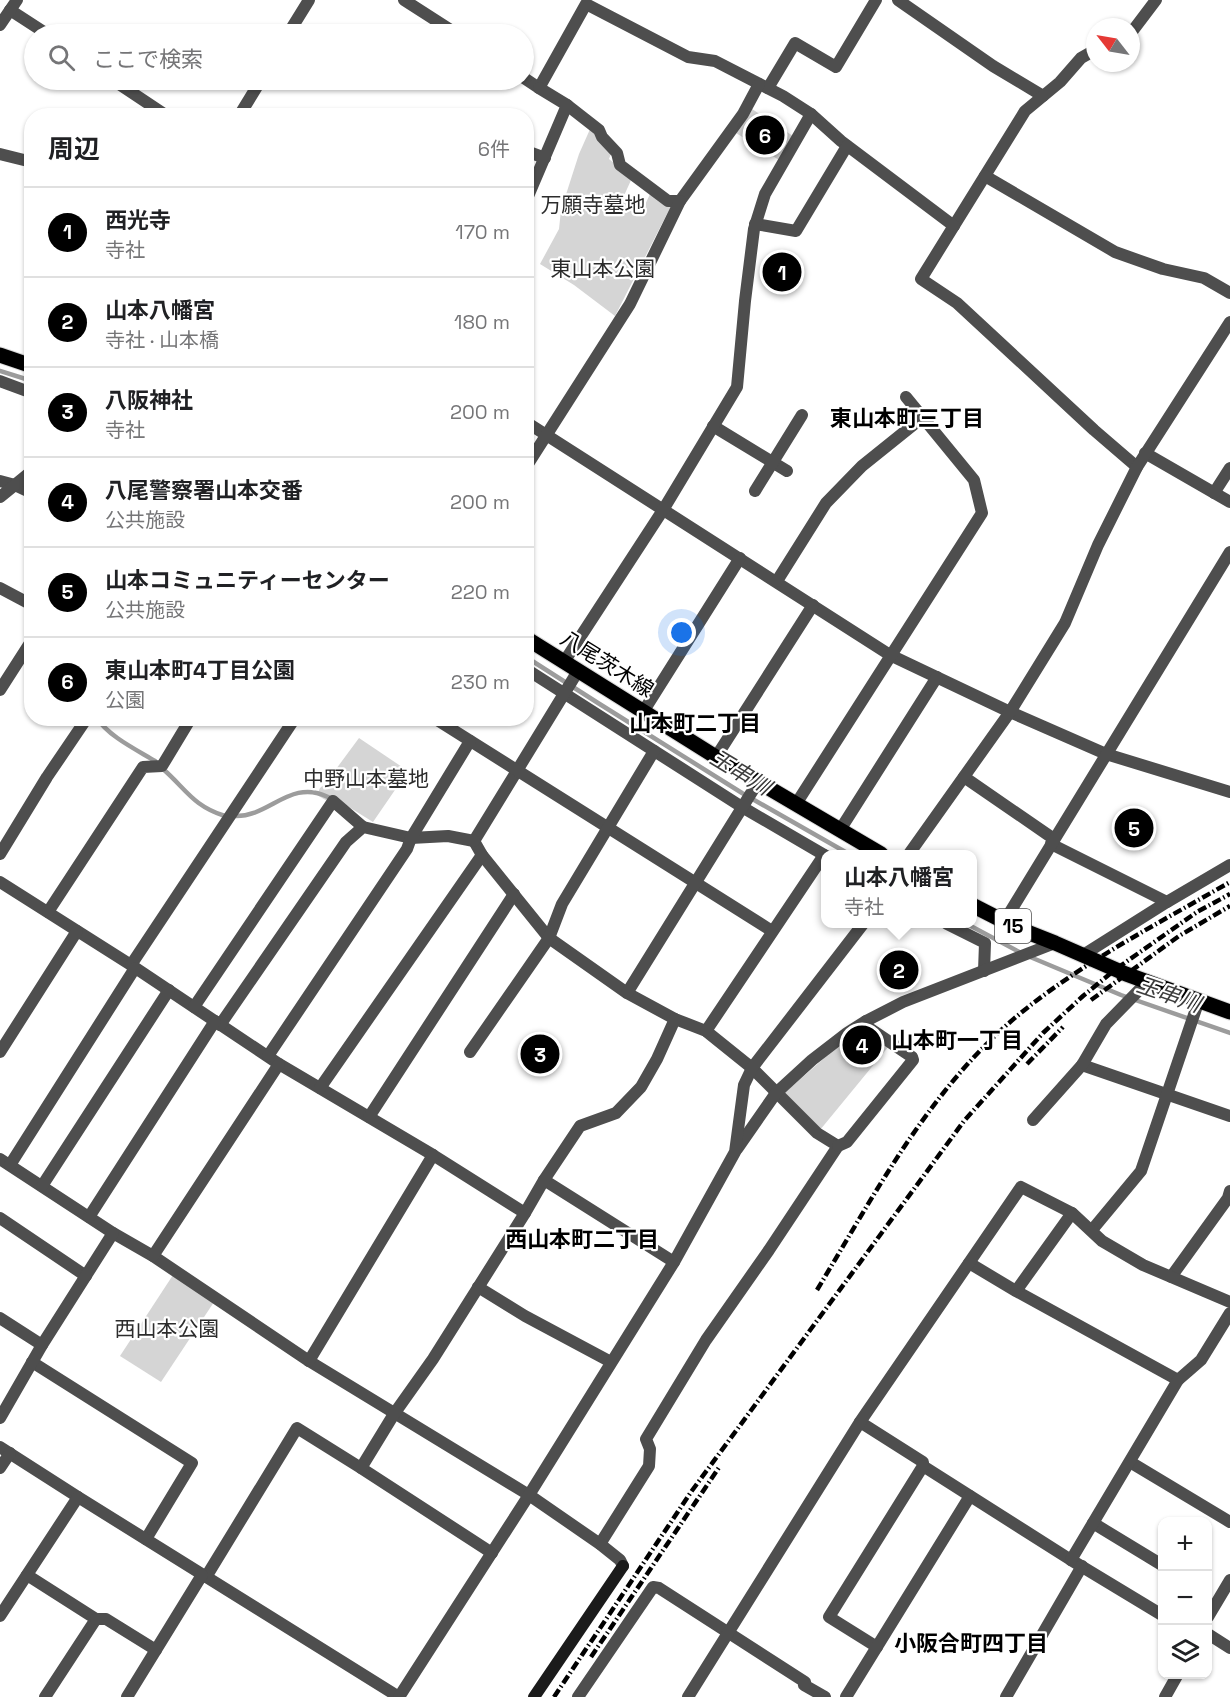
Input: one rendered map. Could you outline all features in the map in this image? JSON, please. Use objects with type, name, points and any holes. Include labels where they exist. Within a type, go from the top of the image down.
[{"type":"main road","points":[[0,355],[24,363]]},
{"type":"main road","name":"八尾茨木線","points":[[534,643],[564,662],[571,684],[643,712],[716,757],[755,787],[796,804],[873,850]]},
{"type":"main road","name":"15","points":[[977,908],[1004,922],[1147,982],[1230,1012]]},
{"type":"street","points":[[294,24],[309,0]]},
{"type":"street","points":[[404,0],[441,24]]},
{"type":"street","points":[[534,455],[630,304],[680,201],[795,43],[836,67],[876,0]]},
{"type":"street","points":[[898,0],[993,66],[1043,96]]},
{"type":"street","points":[[1140,21],[1156,0]]},
{"type":"street","points":[[539,88],[586,4],[688,57],[715,61],[783,96],[811,114],[847,146],[954,226]]},
{"type":"street","points":[[0,25],[13,5],[35,24]]},
{"type":"street","points":[[1086,55],[1060,82],[1025,111],[921,279],[957,303],[1137,467]]},
{"type":"street","points":[[534,85],[567,105],[599,130],[616,153],[620,165],[668,201],[680,201]]},
{"type":"street","points":[[128,90],[154,108]]},
{"type":"street","points":[[244,108],[255,90]]},
{"type":"street","points":[[534,183],[567,105]]},
{"type":"street","points":[[564,662],[663,510],[737,387],[755,224],[765,194],[811,114]]},
{"type":"street","points":[[755,224],[795,231],[847,146]]},
{"type":"street","points":[[0,154],[24,160]]},
{"type":"street","points":[[534,154],[545,158]]},
{"type":"street","points":[[985,176],[1115,252],[1162,269],[1204,278],[1230,293]]},
{"type":"street","points":[[913,850],[1010,712],[1065,623],[1098,545],[1137,467],[1230,322]]},
{"type":"street","points":[[0,381],[24,390]]},
{"type":"street","points":[[796,804],[982,513],[974,480],[906,397]]},
{"type":"street","points":[[755,491],[802,415]]},
{"type":"street","points":[[777,581],[826,503],[862,466],[923,417]]},
{"type":"street","points":[[713,426],[787,471]]},
{"type":"street","points":[[534,427],[890,655],[1010,712],[1106,754],[1230,792]]},
{"type":"street","points":[[1145,453],[1230,502]]},
{"type":"street","points":[[1214,493],[1230,468]]},
{"type":"street","points":[[0,497],[24,478]]},
{"type":"street","points":[[0,481],[24,489]]},
{"type":"street","points":[[1004,922],[1230,552]]},
{"type":"street","points":[[643,712],[740,558]]},
{"type":"street","points":[[0,588],[24,601]]},
{"type":"street","points":[[716,757],[813,606]]},
{"type":"street","points":[[0,690],[24,652]]},
{"type":"street","points":[[534,672],[571,684],[654,751],[821,854]]},
{"type":"street","points":[[840,830],[937,677]]},
{"type":"street","points":[[474,841],[571,684]]},
{"type":"street","points":[[0,854],[82,726]]},
{"type":"street","points":[[48,912],[143,767],[162,766],[186,726]]},
{"type":"street","points":[[290,726],[5,1162],[113,1233],[153,1256],[309,1361],[529,1495],[620,1560],[624,1566],[534,1697]]},
{"type":"street","points":[[447,726],[772,931]]},
{"type":"street","points":[[268,1056],[407,849],[411,838],[470,741]]},
{"type":"street","points":[[470,1052],[549,938],[562,904],[654,751]]},
{"type":"street","points":[[964,777],[1053,841],[1167,902]]},
{"type":"street","points":[[627,993],[755,787]]},
{"type":"street","points":[[194,1007],[333,801],[363,827],[411,838],[448,836],[474,841],[482,855],[549,938],[627,993],[675,1019],[706,1031],[752,1068],[817,1133],[837,1146]]},
{"type":"street","points":[[89,1217],[218,1023],[346,842],[363,827]]},
{"type":"street","points":[[320,1088],[482,855]]},
{"type":"street","points":[[706,1031],[821,860]]},
{"type":"street","points":[[1083,955],[1230,865]]},
{"type":"street","points":[[0,882],[169,990],[279,1064],[433,1155],[525,1213]]},
{"type":"street","points":[[369,1117],[514,894]]},
{"type":"street","points":[[735,1152],[744,1085],[752,1068],[860,928]]},
{"type":"street","points":[[955,928],[985,943],[984,971]]},
{"type":"street","points":[[0,1052],[77,931]]},
{"type":"street","points":[[0,1468],[5,1450],[399,1697],[529,1495],[674,1262],[735,1152],[776,1093],[829,1046],[866,1021],[903,1002],[1055,943]]},
{"type":"street","points":[[1033,1120],[1082,1065],[1106,1024],[1147,982]]},
{"type":"street","points":[[42,1186],[169,990]]},
{"type":"street","points":[[1092,1230],[1141,1172],[1199,1000]]},
{"type":"street","points":[[361,1468],[394,1414],[433,1359],[580,1126],[616,1113],[641,1087],[675,1019]]},
{"type":"street","points":[[600,1544],[650,1466],[650,1449],[646,1439],[706,1340],[770,1250],[837,1146],[848,1142],[913,1060],[869,1028],[866,1021]]},
{"type":"street","points":[[153,1256],[279,1064]]},
{"type":"street","points":[[1082,1065],[1230,1116]]},
{"type":"street","points":[[309,1361],[433,1155]]},
{"type":"street","points":[[544,1180],[674,1262]]},
{"type":"street","points":[[688,1697],[860,1422],[1021,1187],[1072,1213],[1102,1241],[1143,1265],[1230,1302]]},
{"type":"street","points":[[1171,1277],[1228,1198],[1230,1191]]},
{"type":"street","points":[[1016,1292],[1072,1213]]},
{"type":"street","points":[[0,1218],[86,1276]]},
{"type":"street","points":[[0,1418],[42,1345],[113,1233]]},
{"type":"street","points":[[969,1263],[1016,1292],[1178,1380]]},
{"type":"street","points":[[478,1287],[525,1316],[611,1362]]},
{"type":"street","points":[[1006,1697],[1077,1563],[1093,1523],[1178,1380],[1201,1360],[1230,1312]]},
{"type":"street","points":[[0,1318],[42,1345]]},
{"type":"street","points":[[32,1362],[192,1463],[146,1539]]},
{"type":"street","points":[[860,1422],[923,1461],[923,1466],[829,1617],[877,1647]]},
{"type":"street","points":[[127,1697],[297,1428],[492,1553]]},
{"type":"street","points":[[1130,1462],[1230,1522]]},
{"type":"street","points":[[923,1466],[1158,1613]]},
{"type":"street","points":[[846,1697],[970,1496]]},
{"type":"street","points":[[0,1617],[78,1497]]},
{"type":"street","points":[[1093,1523],[1158,1563]]},
{"type":"street","points":[[27,1575],[96,1619],[106,1619],[156,1650]]},
{"type":"street","points":[[1212,1610],[1230,1580]]},
{"type":"street","points":[[578,1697],[653,1587],[659,1588],[825,1697]]},
{"type":"street","points":[[1212,1594],[1219,1598]]},
{"type":"street","points":[[45,1697],[96,1619]]},
{"type":"street","points":[[1212,1637],[1230,1648]]},
{"type":"street","points":[[1165,1697],[1175,1679]]},
{"type":"green space","points":[[752,109],[793,136],[779,160],[736,133]]},
{"type":"green space","points":[[591,127],[612,151],[609,159],[632,178],[622,200],[643,209],[651,192],[671,206],[615,316],[574,285],[540,264],[559,229],[561,210],[579,154]]},
{"type":"green space","name":"中野山本墓地","points":[[359,738],[408,771],[373,822],[336,799],[329,802],[317,795]]},
{"type":"green space","points":[[845,1040],[861,1056],[877,1040],[889,1046],[820,1130],[781,1096]]},
{"type":"green space","name":"西山本公園","points":[[173,1275],[214,1302],[161,1382],[120,1356]]},
{"type":"waterway","name":"玉串川","points":[[0,371],[24,378]]},
{"type":"waterway","name":"玉串川","points":[[534,662],[742,793],[842,850]]},
{"type":"waterway","points":[[103,726],[115,737],[155,761]]},
{"type":"waterway","points":[[163,769],[197,802],[225,816]]},
{"type":"waterway","points":[[234,816],[247,815],[302,792],[314,792],[328,797]]},
{"type":"waterway","name":"玉串川","points":[[974,928],[1023,954],[1121,995],[1230,1033]]},
{"type":"railway","points":[[817,1290],[907,1142],[960,1073],[989,1041],[1022,1012],[1071,976],[1123,943],[1230,882]]},
{"type":"railway","points":[[554,1697],[691,1492],[964,1121],[1043,1033],[1083,996],[1116,969],[1197,912],[1230,894]]},
{"type":"railway","points":[[1091,1000],[1179,936],[1230,906]]},
{"type":"railway","points":[[1027,1064],[1063,1027]]},
{"type":"railway","points":[[591,1657],[720,1466]]},
{"type":"place","name":"東山本町4丁目公園","points":[[765,135]]},
{"type":"place","name":"西光寺","points":[[782,272]]},
{"type":"place","name":"山本コミュニティーセンター","points":[[1134,828]]},
{"type":"place","name":"山本八幡宮","points":[[899,970]]},
{"type":"place","name":"八尾警察署山本交番","points":[[862,1045]]},
{"type":"place","name":"八阪神社","points":[[540,1054]]},
{"type":"district","name":"東山本町三丁目","points":[[907,418]]},
{"type":"district","name":"山本町二丁目","points":[[695,723]]},
{"type":"district","name":"山本町一丁目","points":[[957,1040]]},
{"type":"district","name":"西山本町二丁目","points":[[582,1239]]},
{"type":"district","name":"小阪合町四丁目","points":[[971,1643]]},
{"type":"park label","name":"万願寺墓地","points":[[593,205]]},
{"type":"park label","name":"東山本公園","points":[[603,269]]}]
